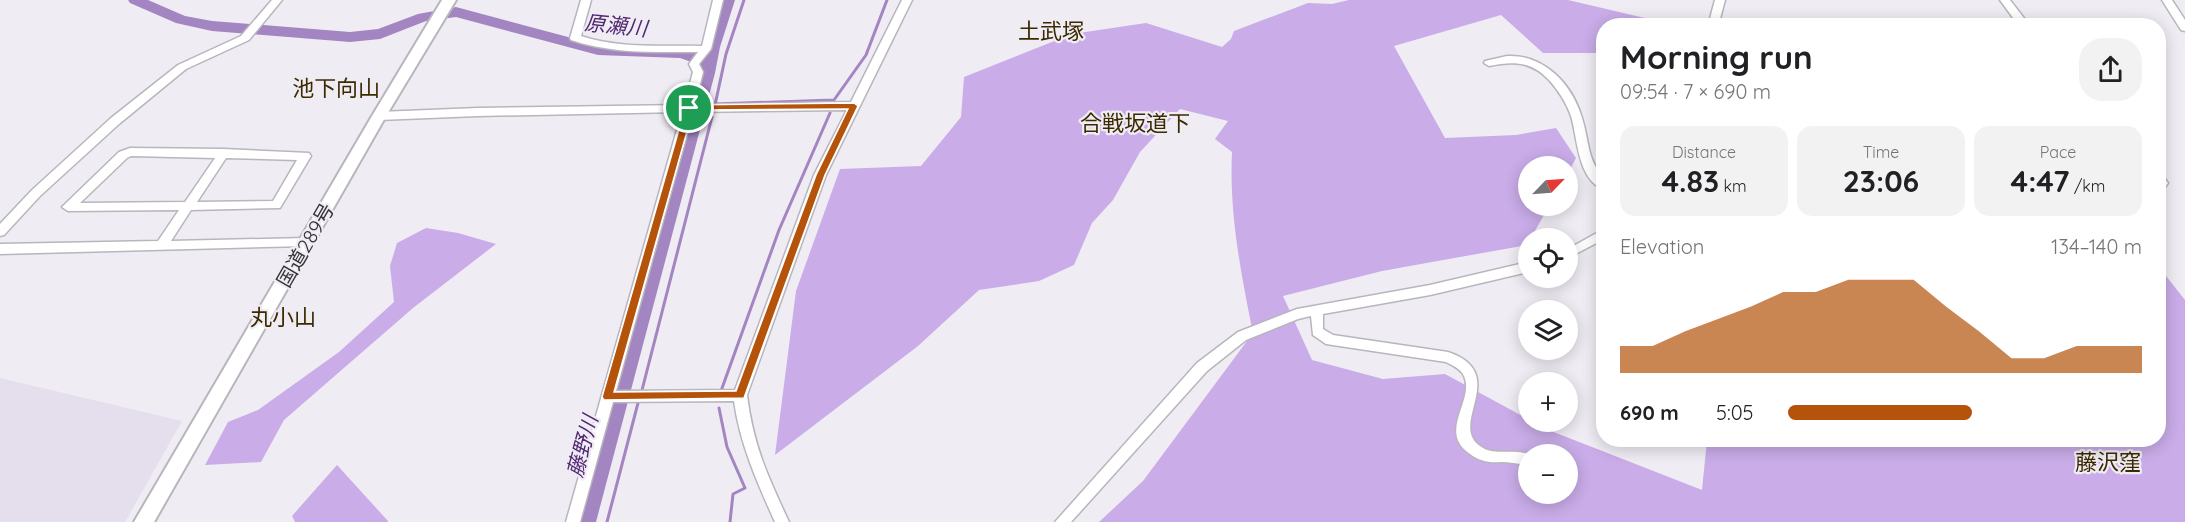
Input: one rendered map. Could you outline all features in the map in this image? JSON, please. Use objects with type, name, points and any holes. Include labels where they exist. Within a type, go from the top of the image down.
[{"type":"highway","name":"国道289号","points":[[144,522],[379,116],[447,4]]},
{"type":"street","points":[[0,232],[36,193],[169,76],[182,66],[245,38],[277,0]]},
{"type":"street","points":[[586,0],[575,38],[609,47],[701,55]]},
{"type":"street","points":[[573,522],[689,108],[698,72],[694,67],[701,55],[718,0]]},
{"type":"street","points":[[782,522],[756,465],[744,425],[740,395],[820,175],[907,0]]},
{"type":"street","points":[[1715,18],[1720,0]]},
{"type":"street","points":[[2005,0],[2019,18]]},
{"type":"street","points":[[2167,0],[2185,28]]},
{"type":"street","points":[[1489,63],[1519,59],[1534,63],[1546,72],[1569,101],[1576,116],[1586,161],[1596,177]]},
{"type":"street","points":[[379,116],[707,107],[854,106]]},
{"type":"street","points":[[130,152],[224,153],[305,156],[276,205],[68,207],[130,152]]},
{"type":"street","points":[[162,244],[224,153]]},
{"type":"street","points":[[1578,248],[1596,238]]},
{"type":"street","points":[[0,249],[306,242]]},
{"type":"street","points":[[1062,522],[1202,367],[1242,336],[1298,314],[1430,290],[1518,269]]},
{"type":"street","points":[[1317,310],[1317,331],[1330,340],[1448,357],[1462,364],[1471,375],[1472,386],[1464,416],[1463,436],[1468,444],[1481,454],[1518,456]]},
{"type":"street","points":[[608,397],[740,395]]},
{"type":"shaded area","points":[[1349,0],[1568,0],[1645,18],[1596,18],[1596,53],[1543,53],[1501,15],[1394,46],[1445,138],[1516,135],[1556,128],[1575,156],[1518,156],[1518,216],[1543,216],[1537,228],[1518,228],[1518,247],[1382,271],[1283,296],[1312,360],[1383,379],[1445,374],[1518,414],[1518,432],[1554,432],[1702,490],[1706,447],[2166,447],[2166,276],[2185,300],[2185,522],[1099,522],[1143,481],[1253,333],[1234,221],[1232,152],[1215,139],[1228,121],[1180,109],[1140,152],[1113,200],[1092,223],[1074,265],[1039,281],[979,290],[918,346],[775,455],[796,291],[840,169],[921,166],[961,117],[964,77],[1072,34],[1146,23],[1222,47],[1231,39],[1234,31],[1308,3],[1332,4]]},
{"type":"shaded area","points":[[426,228],[458,233],[496,244],[413,308],[284,420],[261,462],[205,465],[228,422],[258,410],[339,352],[394,302],[390,266],[397,243]]},
{"type":"shaded area","points":[[0,378],[182,421],[125,522],[0,522]]},
{"type":"shaded area","points":[[337,465],[388,522],[295,522],[292,516]]},
{"type":"waterway","name":"原瀬川","points":[[135,0],[181,20],[212,26],[350,37],[380,34],[423,17],[456,12],[598,50],[680,53],[707,62]]},
{"type":"waterway","name":"藤野川","points":[[585,522],[707,73],[712,47],[728,0]]},
{"type":"waterway","points":[[715,104],[726,54],[744,0]]},
{"type":"waterway","points":[[715,104],[834,100],[866,55],[887,0]]},
{"type":"waterway","points":[[721,391],[779,230],[830,113]]},
{"type":"waterway","points":[[641,394],[712,117]]},
{"type":"waterway","points":[[607,522],[638,403]]},
{"type":"waterway","points":[[719,408],[727,447],[745,488],[733,494],[730,522]]},
{"type":"district","name":"土武塚","points":[[1051,31]]},
{"type":"district","name":"池下向山","points":[[336,88]]},
{"type":"district","name":"合戦坂道下","points":[[1135,123]]},
{"type":"district","name":"丸小山","points":[[283,317]]},
{"type":"district","name":"藤沢窪","points":[[2108,462]]},
{"type":"route","points":[[854,106],[820,175],[740,395],[608,397],[649,252],[689,108],[854,106]]}]
